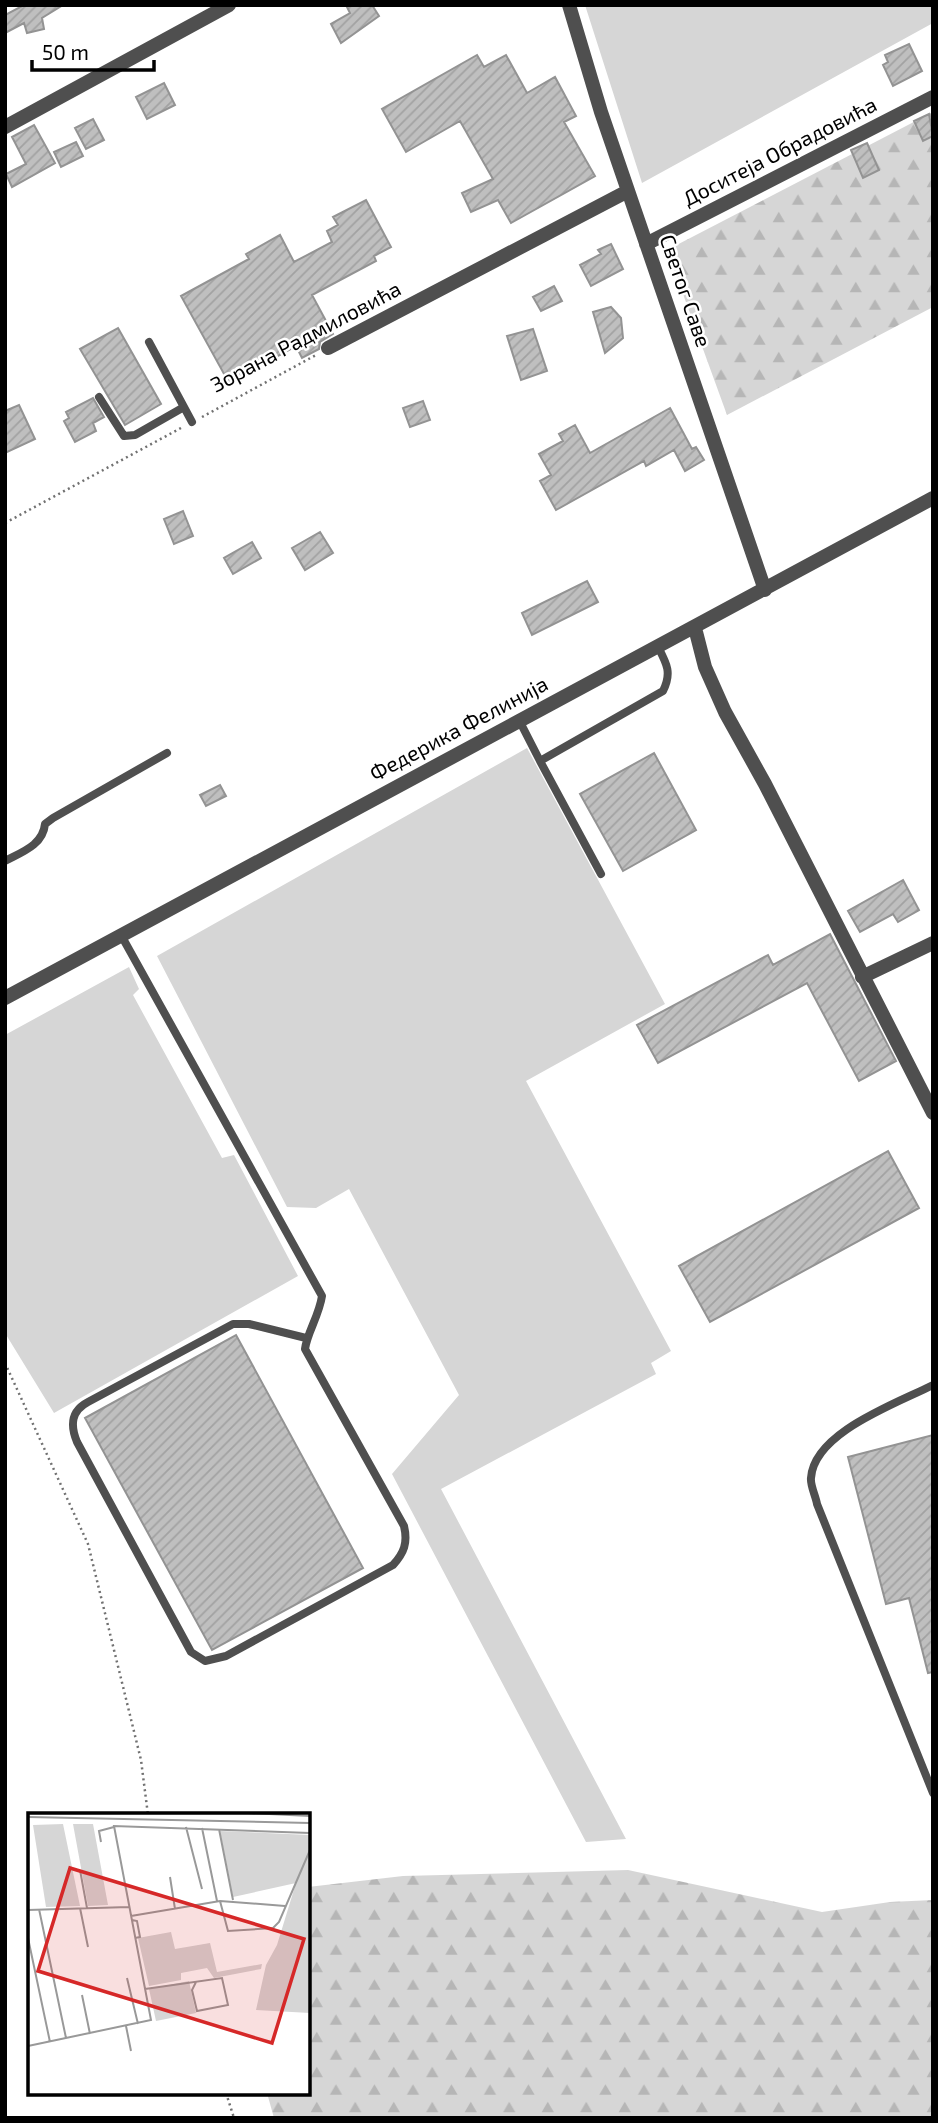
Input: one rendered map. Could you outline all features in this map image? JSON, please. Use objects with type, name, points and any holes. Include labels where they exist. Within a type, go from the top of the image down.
[{"type":"street","points":[[5,127],[229,5]]},
{"type":"street","name":"Светог Саве","points":[[569,5],[628,191],[765,590]]},
{"type":"street","name":"Доситеја Обрадовића","points":[[646,244],[933,97]]},
{"type":"street","name":"Зорана Радмиловића","points":[[328,348],[628,191]]},
{"type":"street","name":"Федерика Фелинија","points":[[5,998],[933,498]]},
{"type":"street","points":[[695,628],[705,667],[724,712],[765,784],[933,1113]]},
{"type":"street","points":[[862,977],[933,943]]},
{"type":"lane","points":[[149,342],[192,422]]},
{"type":"lane","points":[[99,397],[124,436],[135,435],[184,407]]},
{"type":"lane","points":[[540,761],[663,691],[670,678],[669,668],[658,647]]},
{"type":"lane","points":[[519,720],[601,874]]},
{"type":"lane","points":[[5,861],[37,842],[44,834],[45,824],[53,818],[167,753]]},
{"type":"lane","points":[[121,935],[322,1296],[316,1322],[306,1338],[305,1349],[404,1526],[407,1539],[402,1555],[393,1565],[226,1656],[205,1661],[191,1652],[77,1442],[74,1415],[78,1408],[88,1402],[233,1324],[249,1324],[306,1338]]},
{"type":"lane","points":[[933,1385],[836,1436],[820,1455],[811,1478],[817,1504],[933,1793]]},
{"type":"path","name":"Зорана Радмиловића","points":[[5,523],[328,348]]},
{"type":"path","points":[[5,1363],[88,1544],[119,1681],[138,1748],[148,1813]]},
{"type":"path","points":[[227,2095],[234,2118]]},
{"type":"green space","points":[[585,5],[933,5],[933,23],[642,183]]},
{"type":"green space","points":[[933,112],[933,307],[727,415],[667,250]]},
{"type":"green space","points":[[527,748],[665,1004],[526,1081],[671,1351],[651,1363],[656,1374],[441,1489],[626,1839],[586,1842],[392,1474],[459,1395],[349,1189],[316,1208],[287,1207],[157,956]]},
{"type":"green space","points":[[129,967],[139,989],[133,995],[222,1158],[234,1155],[298,1276],[54,1413],[5,1333],[5,1035]]},
{"type":"green space","points":[[628,1870],[822,1912],[890,1902],[933,1900],[933,2118],[274,2118],[268,2095],[310,2095],[310,1887],[403,1876]]},
{"type":"building","points":[[24,5],[63,5],[42,18],[44,29],[27,33],[24,23],[5,33],[5,15]]},
{"type":"building","points":[[346,5],[372,5],[379,16],[341,43],[331,24],[350,13]]},
{"type":"building","points":[[909,44],[922,71],[893,86],[883,65],[888,62],[885,55]]},
{"type":"building","points":[[477,55],[484,67],[506,55],[527,93],[555,77],[576,116],[564,122],[595,176],[511,223],[498,200],[471,212],[462,193],[493,179],[460,121],[406,152],[382,109]]},
{"type":"building","points":[[164,83],[175,105],[147,119],[136,97]]},
{"type":"building","points":[[929,114],[933,136],[923,141],[914,121]]},
{"type":"building","points":[[93,119],[104,140],[86,149],[75,128]]},
{"type":"building","points":[[34,125],[55,163],[12,187],[6,174],[26,164],[12,137]]},
{"type":"building","points":[[76,142],[83,156],[61,167],[54,152]]},
{"type":"building","points":[[867,143],[879,170],[863,178],[851,150]]},
{"type":"building","points":[[366,200],[391,247],[374,256],[376,261],[312,295],[333,334],[320,342],[319,349],[302,358],[296,346],[229,383],[181,296],[249,259],[246,254],[280,235],[294,262],[332,242],[327,231],[338,225],[333,217]]},
{"type":"building","points":[[611,244],[623,269],[591,286],[580,265],[601,254],[598,250]]},
{"type":"building","points":[[554,286],[562,301],[541,311],[533,297]]},
{"type":"building","points":[[611,307],[621,318],[623,338],[605,353],[593,312]]},
{"type":"building","points":[[118,328],[161,404],[125,425],[80,349]]},
{"type":"building","points":[[533,329],[547,371],[521,380],[507,336]]},
{"type":"building","points":[[93,398],[104,417],[93,423],[96,431],[75,442],[64,421],[69,418],[66,412]]},
{"type":"building","points":[[423,401],[430,420],[410,427],[403,408]]},
{"type":"building","points":[[19,405],[35,439],[5,453],[5,411]]},
{"type":"building","points":[[670,408],[692,449],[696,447],[704,460],[685,471],[674,450],[646,466],[644,461],[556,510],[540,481],[551,475],[539,454],[563,441],[559,434],[575,425],[590,453]]},
{"type":"building","points":[[183,511],[193,536],[174,544],[164,519]]},
{"type":"building","points":[[320,532],[333,553],[305,570],[292,548]]},
{"type":"building","points":[[252,542],[261,558],[233,574],[224,558]]},
{"type":"building","points":[[587,581],[598,602],[532,635],[522,613]]},
{"type":"building","points":[[654,753],[696,830],[623,871],[580,794]]},
{"type":"building","points":[[220,785],[226,796],[206,806],[200,795]]},
{"type":"building","points":[[903,880],[919,910],[898,922],[893,914],[860,932],[848,911]]},
{"type":"building","points":[[830,934],[896,1061],[859,1081],[807,983],[658,1063],[637,1025],[768,955],[773,965]]},
{"type":"building","points":[[888,1151],[919,1208],[710,1322],[679,1266]]},
{"type":"building","points":[[236,1335],[363,1568],[212,1650],[85,1418]]},
{"type":"building","points":[[933,1435],[933,1672],[928,1673],[909,1598],[886,1604],[848,1457]]}]
